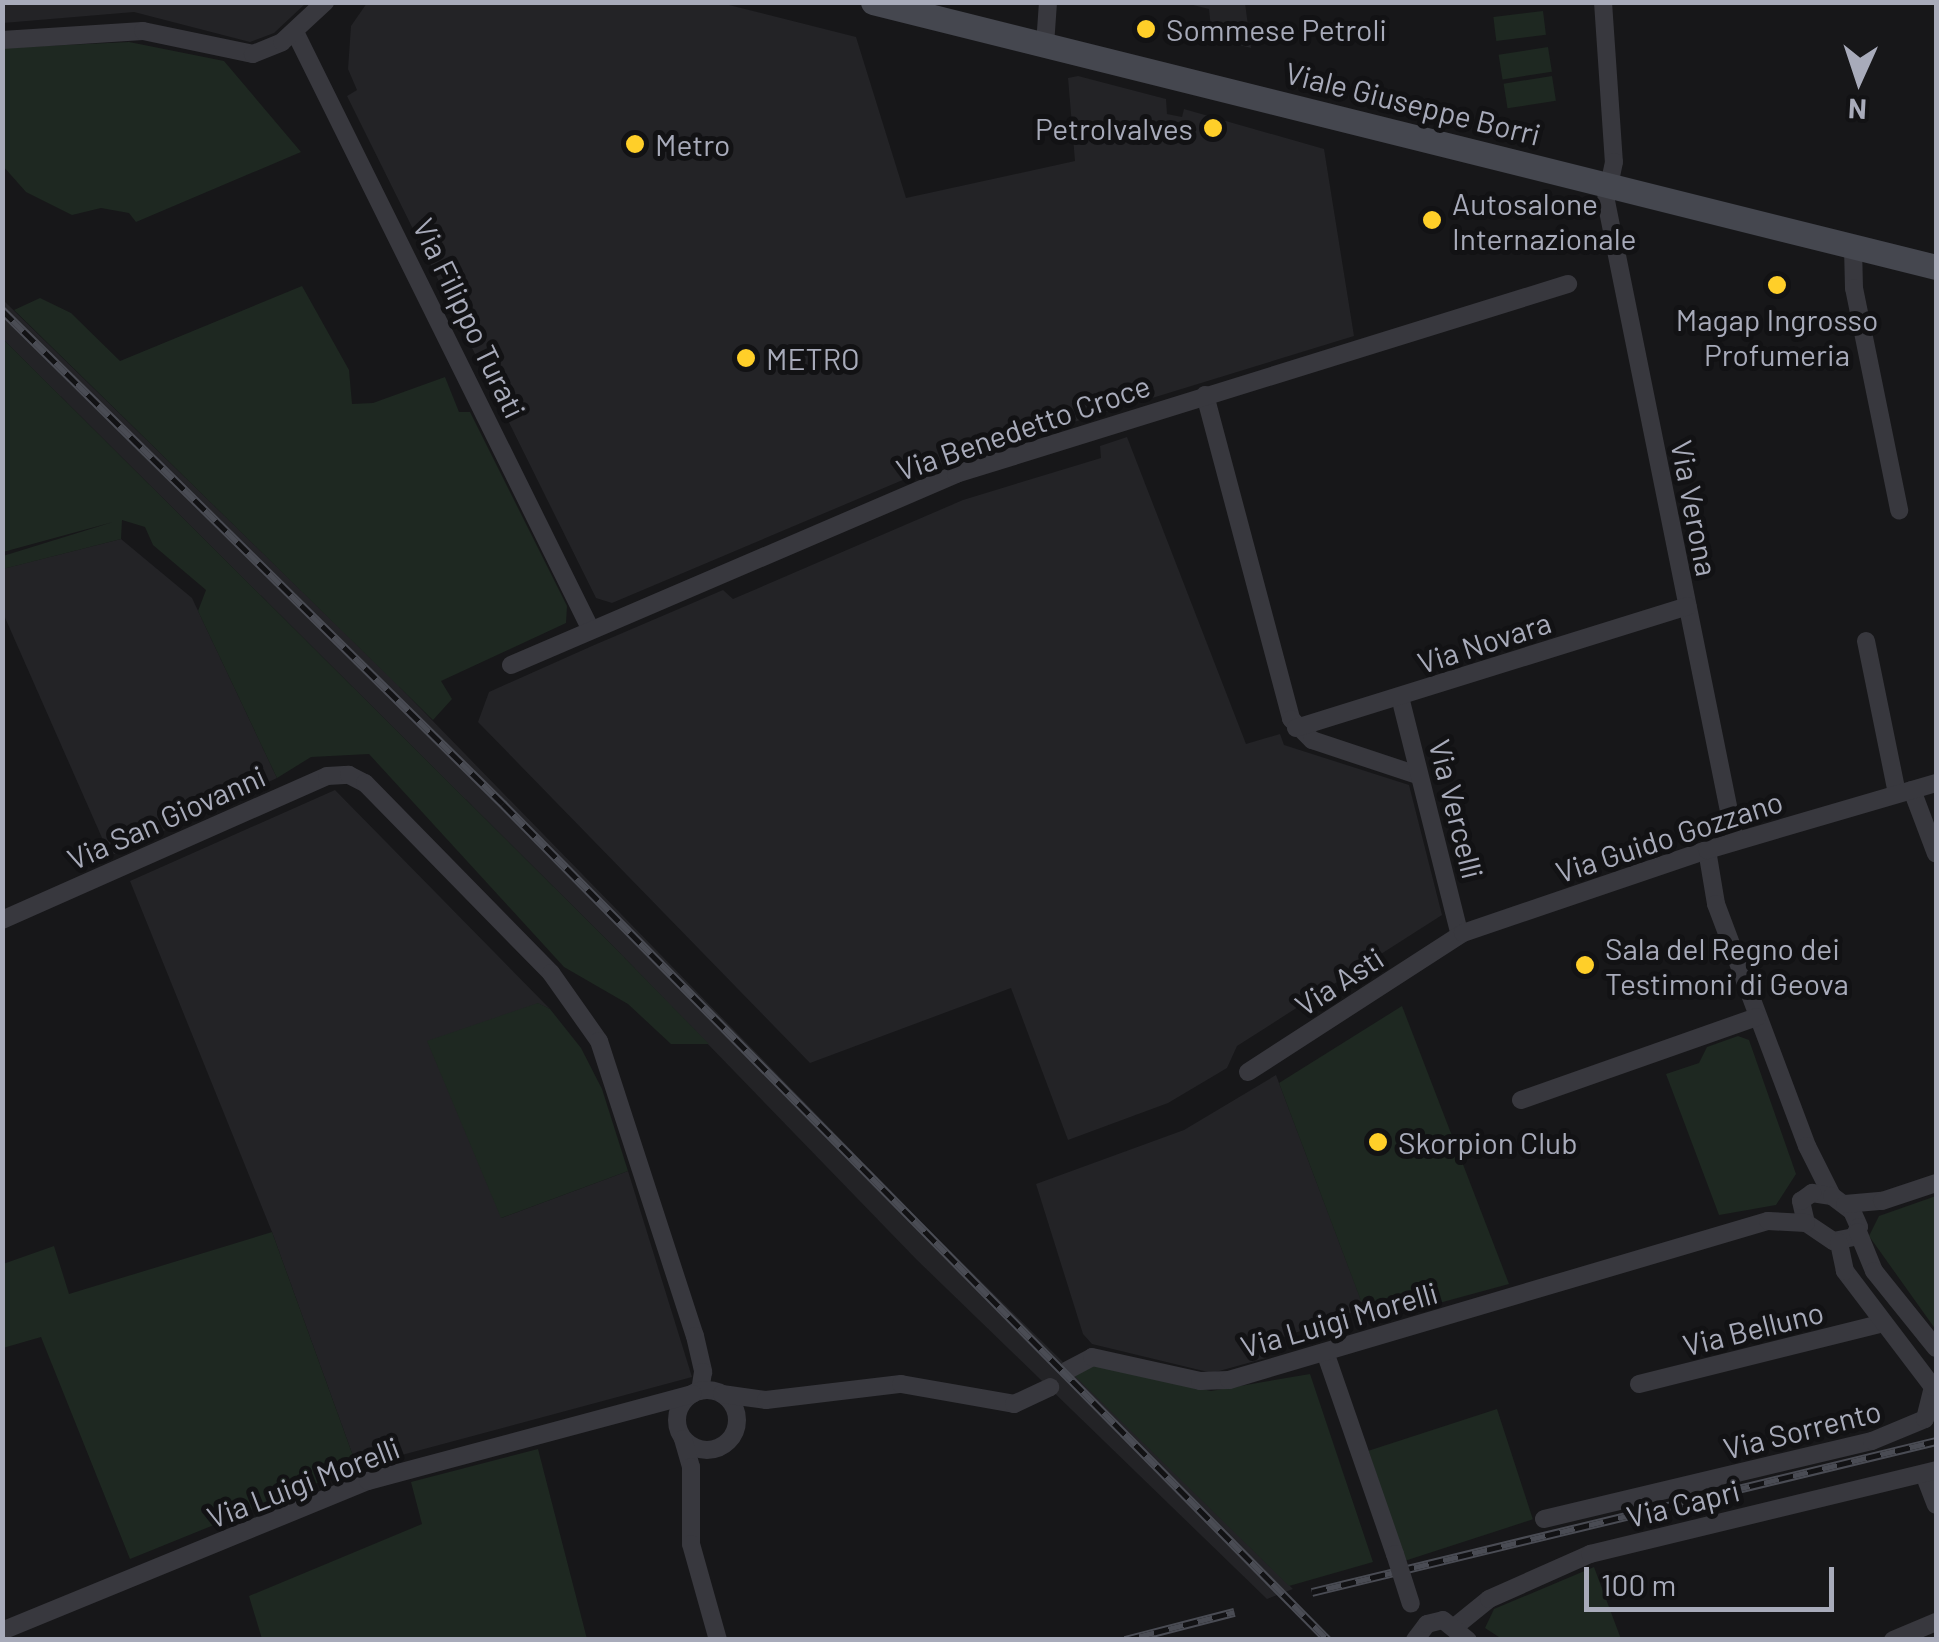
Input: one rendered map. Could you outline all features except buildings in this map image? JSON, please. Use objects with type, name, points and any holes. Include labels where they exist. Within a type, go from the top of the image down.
[{"type":"main road","name":"Viale Giuseppe Borri","points":[[873,2],[1936,267]]},
{"type":"street","points":[[2,40],[143,31],[250,54],[295,32],[326,2]]},
{"type":"street","points":[[1045,45],[1048,2]]},
{"type":"street","name":"Via Verona","points":[[1602,2],[1614,162],[1608,185],[1735,841]]},
{"type":"street","name":"Via Filippo Turati","points":[[295,32],[591,630]]},
{"type":"street","points":[[1853,246],[1854,288],[1900,510]]},
{"type":"street","name":"Via Benedetto Croce","points":[[511,665],[946,478],[1205,394],[1568,284]]},
{"type":"street","points":[[1205,394],[1296,728],[1312,740],[1416,775]]},
{"type":"street","name":"Via Novara","points":[[1296,728],[1687,606]]},
{"type":"street","points":[[1866,641],[1904,792],[1936,854]]},
{"type":"street","name":"Via Vercelli","points":[[1400,697],[1416,775],[1460,935]]},
{"type":"street","name":"Via San Giovanni","points":[[2,920],[321,778],[354,777],[551,974],[599,1041],[695,1336],[703,1372],[696,1392]]},
{"type":"street","name":"Via Guido Gozzano","points":[[1460,935],[1735,841],[1936,783]]},
{"type":"street","points":[[1707,850],[1716,904],[1807,1146],[1838,1200],[1850,1235],[1936,1348]]},
{"type":"street","name":"Via Asti","points":[[1248,1072],[1460,935]]},
{"type":"street","points":[[1521,1100],[1758,1017]]},
{"type":"street","points":[[1806,1224],[1807,1146]]},
{"type":"street","points":[[1768,1221],[1804,1198],[1882,1201],[1936,1183]]},
{"type":"street","points":[[1850,1235],[1882,1201]]},
{"type":"street","points":[[1768,1221],[1806,1224],[1850,1235]]},
{"type":"street","name":"Via Luigi Morelli","points":[[1068,1370],[1092,1357],[1212,1382],[1768,1221]]},
{"type":"street","name":"Via Sorrento","points":[[1544,1519],[1856,1446],[1921,1422],[1932,1405],[1933,1387],[1880,1324],[1842,1268],[1850,1235]]},
{"type":"street","name":"Via Belluno","points":[[1639,1384],[1880,1324]]},
{"type":"street","points":[[1325,1352],[1395,1554],[1418,1634],[1443,1620],[1463,1632]]},
{"type":"street","points":[[718,1640],[692,1544],[691,1491],[681,1433],[679,1408],[696,1392],[766,1400],[901,1384],[1014,1404],[1050,1388]]},
{"type":"street","name":"Via Luigi Morelli","points":[[2,1630],[368,1481],[696,1392]]},
{"type":"street","points":[[722,1394],[736,1422]]},
{"type":"street","points":[[691,1491],[736,1422],[766,1400]]},
{"type":"street","points":[[632,1412],[681,1433],[699,1449],[718,1448]]},
{"type":"street","points":[[1930,1472],[1936,1505]]},
{"type":"street","name":"Via Capri","points":[[1463,1632],[1488,1599],[1590,1554],[1930,1472]]},
{"type":"street","points":[[1893,1640],[1936,1622]]},
{"type":"shaded area","points":[[3,2],[306,3],[274,33],[250,42],[134,12],[3,23]]},
{"type":"shaded area","points":[[367,3],[721,3],[856,37],[906,198],[1075,161],[1068,78],[1078,76],[1166,99],[1167,114],[1182,117],[1184,109],[1324,149],[1354,336],[950,460],[612,603],[596,598],[347,96],[357,90],[348,69],[351,26]]},
{"type":"shaded area","points":[[1185,3],[1245,3],[1251,48],[1212,38],[1209,9]]},
{"type":"shaded area","points":[[1543,11],[1546,35],[1496,41],[1493,17]]},
{"type":"shaded area","points":[[129,42],[224,61],[301,152],[136,222],[129,213],[101,208],[72,215],[26,192],[3,166],[2,48]]},
{"type":"shaded area","points":[[1548,47],[1552,72],[1503,80],[1499,55]]},
{"type":"shaded area","points":[[1552,76],[1556,101],[1508,108],[1504,84]]},
{"type":"shaded area","points":[[302,286],[349,370],[352,404],[373,403],[445,377],[459,412],[470,412],[567,606],[566,623],[441,681],[452,699],[433,720],[14,310],[40,298],[71,313],[120,361]]},
{"type":"shaded area","points":[[2,299],[390,677],[925,1226],[1293,1589],[1267,1599],[916,1259],[612,945],[3,339]]},
{"type":"shaded area","points":[[3,339],[709,1044],[671,1044],[628,1004],[564,967],[369,754],[311,757],[277,778],[198,611],[206,590],[153,545],[145,527],[122,520],[121,539],[3,569],[3,556],[113,522],[3,552]]},
{"type":"shaded area","points":[[1127,437],[1246,744],[1280,734],[1284,745],[1409,785],[1442,915],[1237,1046],[1227,1068],[1168,1103],[1068,1140],[1011,988],[810,1063],[478,722],[489,692],[592,646],[723,590],[733,599],[963,500],[1101,458],[1100,446]]},
{"type":"shaded area","points":[[121,539],[192,598],[277,778],[110,856],[3,613],[2,569]]},
{"type":"shaded area","points":[[335,790],[550,1009],[537,1003],[501,1218],[628,1171],[692,1377],[357,1467],[272,1232],[130,881]]},
{"type":"shaded area","points":[[538,1003],[550,1009],[581,1048],[602,1089],[628,1171],[501,1218],[427,1041]]},
{"type":"shaded area","name":"Skorpion Club","points":[[1402,1006],[1509,1284],[1369,1322],[1279,1083]]},
{"type":"shaded area","points":[[1738,1036],[1749,1040],[1796,1174],[1776,1205],[1719,1215],[1666,1074],[1699,1063],[1707,1047]]},
{"type":"shaded area","points":[[1276,1075],[1364,1308],[1262,1345],[1266,1358],[1212,1373],[1092,1344],[1083,1334],[1036,1184],[1184,1130]]},
{"type":"shaded area","points":[[1936,1196],[1936,1330],[1869,1236],[1879,1216]]},
{"type":"shaded area","points":[[272,1232],[357,1467],[130,1559],[41,1337],[3,1348],[3,1264],[54,1246],[69,1294]]},
{"type":"shaded area","points":[[1093,1363],[1211,1391],[1310,1374],[1373,1562],[1289,1586],[1073,1374]]},
{"type":"shaded area","points":[[1497,1409],[1533,1519],[1404,1561],[1369,1451]]},
{"type":"shaded area","points":[[538,1449],[587,1639],[262,1639],[249,1596],[422,1524],[411,1482]]},
{"type":"shaded area","points":[[1594,1567],[1621,1639],[1502,1639],[1485,1628],[1494,1609]]},
{"type":"railway","points":[[2,310],[503,804],[1328,1640]]},
{"type":"railway","points":[[1312,1592],[1936,1441]]},
{"type":"railway","points":[[1125,1640],[1234,1612]]},
{"type":"place","name":"Sommese Petroli","points":[[1146,29]]},
{"type":"place","name":"Petrolvalves","points":[[1213,128]]},
{"type":"place","name":"Metro","points":[[635,144]]},
{"type":"place","name":"Autosalone Internazionale","points":[[1432,220]]},
{"type":"place","name":"Magap Ingrosso Profumeria","points":[[1777,285]]},
{"type":"place","name":"METRO","points":[[746,358]]},
{"type":"place","name":"Sala del Regno dei Testimoni di Geova","points":[[1585,965]]},
{"type":"place","name":"Skorpion Club","points":[[1378,1142]]}]
